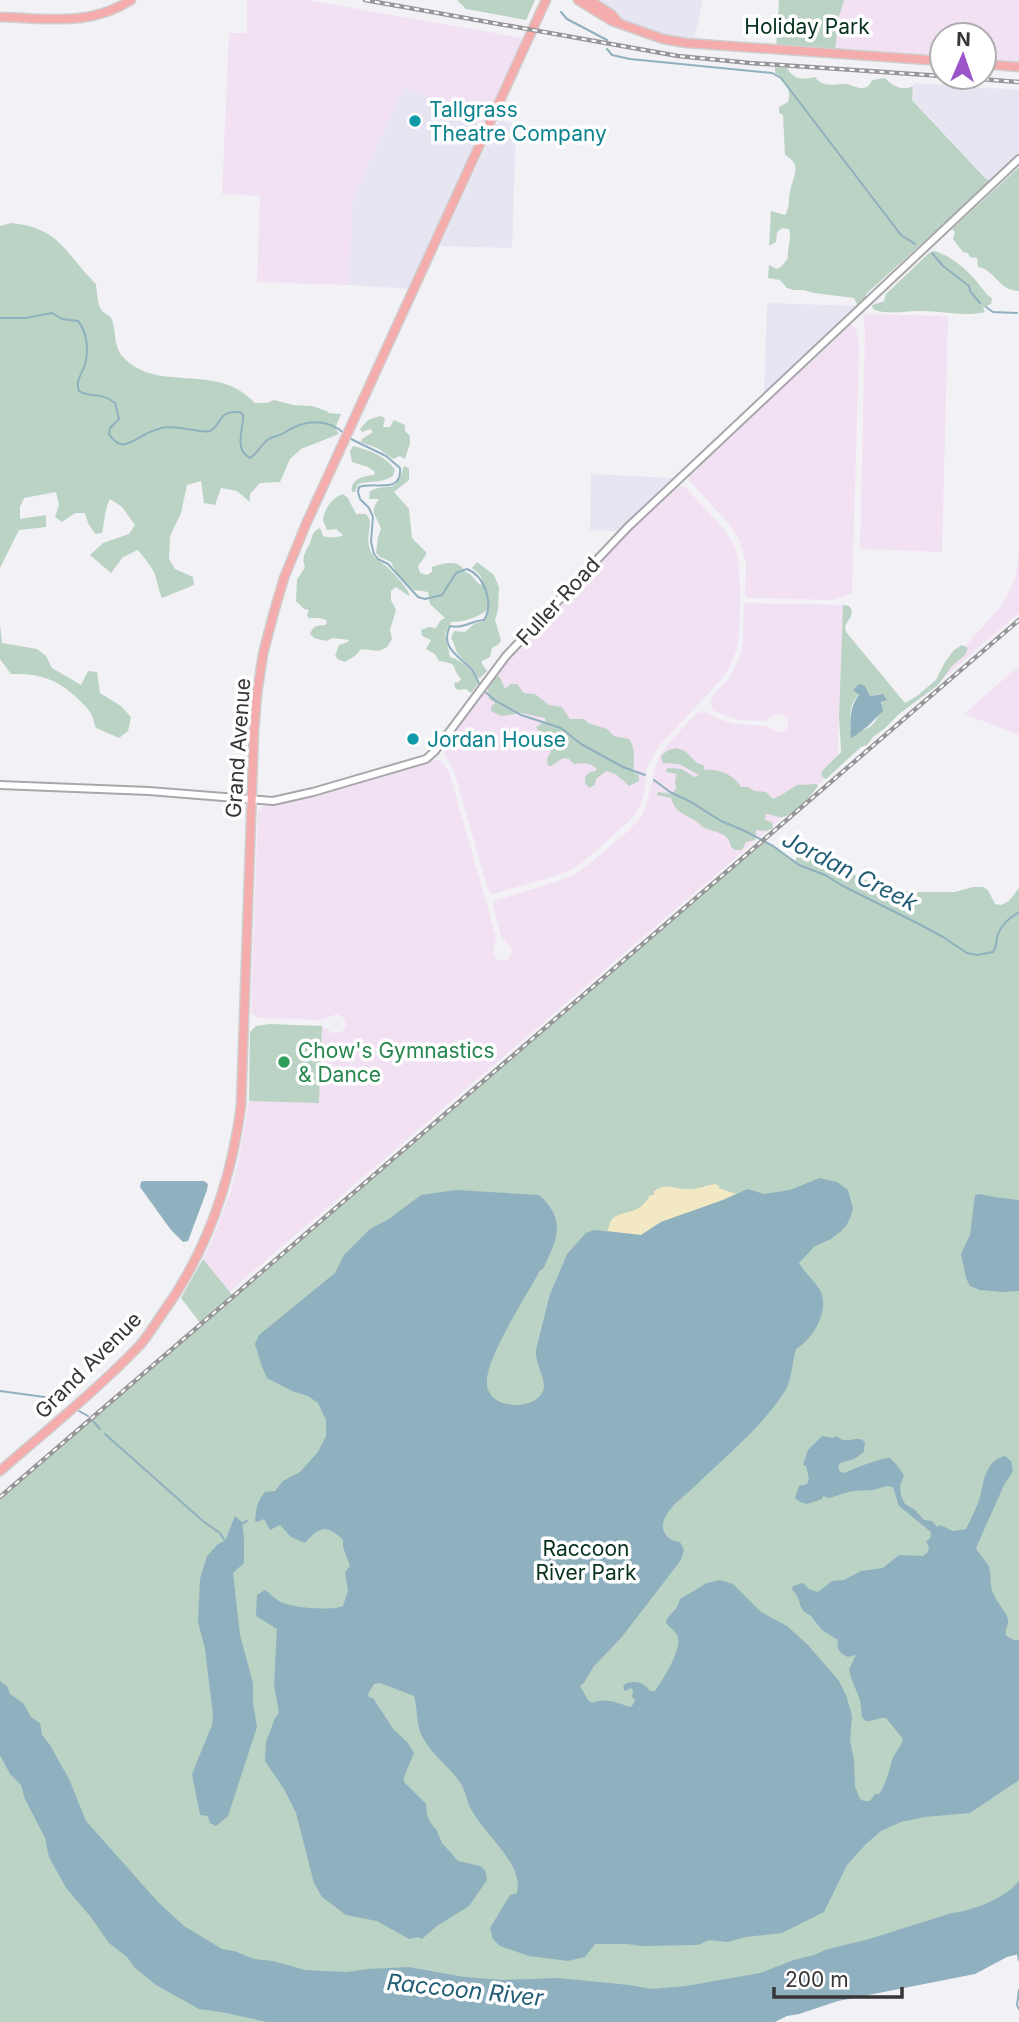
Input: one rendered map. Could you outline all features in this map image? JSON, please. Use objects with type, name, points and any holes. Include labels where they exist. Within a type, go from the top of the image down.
[{"type":"main road","points":[[0,17],[82,19],[106,13],[131,0]]},
{"type":"main road","name":"Grand Avenue","points":[[0,1471],[141,1343],[181,1286],[212,1225],[233,1158],[241,1106],[257,694],[268,632],[293,555],[546,0]]},
{"type":"main road","points":[[578,0],[612,22],[686,43],[928,60]]},
{"type":"main road","points":[[589,0],[611,14],[618,22]]},
{"type":"main road","points":[[998,65],[1019,67]]},
{"type":"street","name":"Fuller Road","points":[[0,785],[137,790],[281,800],[426,759],[517,644],[656,498],[1019,159]]},
{"type":"shaded area","points":[[247,0],[307,0],[528,39],[488,126],[404,87],[353,198],[349,285],[257,282],[260,196],[222,194],[229,33],[247,33]]},
{"type":"shaded area","points":[[589,0],[703,0],[693,44],[618,22]]},
{"type":"shaded area","points":[[844,0],[1019,0],[1019,67],[998,65],[998,21],[928,21],[928,60],[835,53],[838,20]]},
{"type":"shaded area","points":[[914,83],[928,84],[928,91],[1019,90],[1019,155],[991,184],[912,99]]},
{"type":"shaded area","points":[[404,87],[488,126],[414,289],[349,285],[352,198]]},
{"type":"shaded area","points":[[500,120],[512,124],[516,131],[512,248],[440,246],[496,124]]},
{"type":"shaded area","points":[[767,303],[858,306],[764,394]]},
{"type":"shaded area","points":[[863,314],[948,316],[942,552],[860,549],[865,333]]},
{"type":"shaded area","points":[[850,325],[856,328],[859,346],[852,593],[833,600],[747,598],[746,562],[740,541],[729,524],[689,480],[689,474]]},
{"type":"shaded area","points":[[591,474],[674,478],[619,531],[590,530]]},
{"type":"shaded area","points":[[679,485],[685,487],[723,528],[738,557],[739,632],[737,649],[730,666],[720,681],[659,746],[646,769],[642,801],[627,823],[571,870],[492,894],[488,890],[454,771],[444,753],[445,746],[507,660],[643,516]]},
{"type":"shaded area","points":[[1019,546],[1019,613],[938,683],[938,677],[999,608],[1008,594],[1016,576]]},
{"type":"shaded area","points":[[744,603],[843,605],[837,767],[776,823],[229,1292],[203,1259],[232,1187],[249,1101],[319,1103],[322,1026],[338,1033],[344,1030],[346,1024],[344,1018],[337,1014],[321,1020],[259,1018],[251,1013],[258,811],[266,805],[304,797],[431,760],[441,761],[449,772],[496,937],[493,953],[498,960],[506,960],[511,956],[512,949],[501,936],[494,901],[574,875],[629,830],[641,817],[646,806],[661,753],[697,713],[706,712],[734,724],[767,726],[779,733],[787,729],[789,720],[782,714],[776,714],[764,721],[739,720],[713,710],[711,706],[711,698],[729,678],[740,657]]},
{"type":"shaded area","points":[[1019,666],[1019,735],[964,714]]},
{"type":"green space","points":[[457,0],[535,0],[526,20],[466,9]]},
{"type":"green space","name":"Holiday Park","points":[[779,0],[844,0],[838,20],[835,53],[776,49]]},
{"type":"green space","points":[[775,67],[787,68],[792,75],[799,78],[815,77],[825,84],[847,84],[864,88],[869,86],[872,80],[885,78],[898,87],[913,86],[912,100],[985,178],[991,181],[969,204],[961,208],[866,294],[866,299],[858,306],[854,298],[794,290],[787,288],[780,280],[768,278],[769,265],[777,269],[788,258],[789,229],[782,228],[777,232],[776,242],[769,246],[771,211],[785,215],[795,172],[794,163],[785,155],[783,115],[779,113],[779,107],[788,102],[789,93],[783,79],[775,73]]},
{"type":"green space","points":[[1019,167],[1019,291],[1005,287],[988,271],[978,267],[977,258],[963,252],[953,239],[955,232],[952,229]]},
{"type":"green space","points":[[11,223],[41,230],[52,237],[96,284],[99,305],[111,318],[120,353],[138,369],[171,377],[223,383],[240,390],[255,403],[274,400],[341,414],[335,428],[339,434],[301,449],[290,459],[280,482],[260,483],[250,494],[250,502],[237,491],[221,488],[215,505],[204,503],[201,481],[187,485],[181,513],[170,536],[169,559],[175,569],[193,577],[194,585],[162,598],[154,572],[138,550],[123,557],[111,573],[90,555],[103,543],[129,534],[135,525],[122,507],[110,499],[102,533],[95,534],[85,513],[75,513],[62,522],[55,517],[59,505],[56,492],[24,498],[20,507],[20,519],[46,515],[46,527],[19,530],[0,568],[0,226]]},
{"type":"green space","points":[[934,251],[960,265],[992,298],[991,304],[983,308],[985,312],[891,312],[873,309],[872,305],[885,301],[886,294]]},
{"type":"green space","points":[[380,416],[385,418],[383,427],[390,427],[394,420],[405,425],[410,443],[405,459],[400,456],[393,459],[379,449],[361,442],[373,432],[370,429],[362,432],[360,429],[368,420]]},
{"type":"green space","points":[[353,446],[382,457],[395,470],[393,476],[358,484],[355,492],[352,492],[355,481],[374,475],[375,472],[352,462],[350,451]]},
{"type":"green space","points":[[404,466],[409,468],[409,480],[394,492],[409,509],[412,538],[426,552],[418,566],[420,573],[427,575],[432,572],[432,567],[446,563],[456,564],[481,585],[481,577],[472,568],[477,562],[494,575],[499,587],[495,620],[501,640],[492,648],[490,657],[482,661],[487,671],[480,678],[458,654],[451,638],[454,631],[465,632],[474,624],[484,621],[487,610],[470,619],[451,622],[445,634],[450,657],[467,667],[476,679],[478,684],[471,693],[466,689],[455,688],[454,683],[461,679],[454,666],[439,661],[435,654],[426,649],[431,640],[422,636],[421,630],[436,628],[445,618],[430,604],[428,592],[414,590],[397,574],[391,562],[376,553],[381,529],[374,508],[379,499],[369,499],[370,491],[395,485]]},
{"type":"green space","points":[[343,494],[356,514],[366,514],[369,518],[368,540],[373,555],[392,572],[409,593],[409,596],[396,587],[391,591],[391,600],[396,610],[390,630],[392,639],[387,647],[379,651],[361,649],[345,662],[335,656],[339,645],[349,640],[333,638],[326,641],[314,638],[310,634],[313,629],[325,625],[326,620],[309,618],[309,610],[296,601],[297,580],[305,567],[304,557],[314,532],[320,528],[325,537],[343,535],[336,529],[327,530],[323,520],[329,504]]},
{"type":"green space","points":[[843,605],[852,610],[845,626],[846,632],[905,703],[936,680],[954,650],[962,645],[968,648],[938,685],[899,714],[826,779],[821,776],[822,771],[841,752],[839,716]],"holes":[[[865,686],[870,696],[881,694],[886,701],[882,701],[877,718],[867,728],[850,730],[851,708],[858,696],[857,692]]]},
{"type":"green space","points":[[0,624],[2,643],[37,649],[46,656],[52,668],[81,685],[88,671],[97,672],[100,693],[121,706],[131,717],[128,731],[119,738],[96,728],[84,705],[67,689],[52,681],[29,674],[11,674],[0,659]]},
{"type":"green space","points":[[499,676],[505,688],[510,684],[517,684],[524,693],[535,694],[549,705],[562,707],[570,719],[584,719],[607,729],[614,736],[629,739],[634,751],[633,772],[639,775],[639,781],[629,786],[616,775],[606,771],[596,779],[595,785],[589,788],[585,777],[597,769],[592,765],[574,764],[563,758],[548,766],[547,759],[551,751],[544,745],[547,736],[536,727],[546,721],[545,718],[521,713],[501,716],[491,711],[495,703],[489,699],[488,689]]},
{"type":"green space","points":[[676,748],[685,751],[697,763],[703,765],[705,770],[726,773],[741,787],[766,792],[773,799],[797,785],[818,786],[792,813],[781,817],[766,814],[765,820],[772,822],[773,828],[767,831],[756,830],[755,840],[746,842],[742,850],[735,850],[728,838],[703,827],[680,812],[671,798],[657,795],[658,792],[672,794],[676,789],[677,774],[666,772],[667,768],[682,769],[694,777],[699,775],[679,764],[663,763],[661,756]]},
{"type":"green space","name":"Raccoon River Park","points":[[765,841],[795,861],[800,851],[812,851],[841,869],[885,888],[916,892],[955,892],[983,887],[988,890],[995,904],[1001,905],[1009,901],[1019,888],[1019,1900],[711,1992],[332,1986],[162,1938],[0,1697],[0,1497],[201,1324],[181,1298],[203,1259],[233,1296],[759,843]]},
{"type":"green space","name":"Chow's Gymnastics & Dance","points":[[256,1026],[322,1026],[319,1103],[249,1101],[250,1032]]},
{"type":"green space","points":[[0,1746],[21,1775],[35,1814],[296,2022],[0,2022]]},
{"type":"sand","points":[[715,1184],[736,1194],[661,1222],[641,1235],[608,1231],[614,1218],[638,1209],[659,1188],[666,1186],[690,1189]]},
{"type":"water","points":[[859,684],[865,686],[870,696],[883,694],[887,700],[881,702],[883,711],[851,738],[852,710],[859,695],[853,690]]},
{"type":"water","points":[[820,1178],[837,1182],[848,1190],[853,1209],[846,1226],[840,1232],[815,1246],[799,1263],[820,1290],[823,1298],[822,1315],[809,1338],[796,1349],[787,1387],[766,1417],[669,1511],[663,1529],[667,1536],[680,1542],[684,1550],[681,1560],[580,1686],[592,1703],[607,1701],[631,1707],[635,1699],[632,1697],[633,1690],[631,1688],[625,1691],[625,1684],[639,1683],[650,1691],[655,1691],[678,1647],[677,1635],[666,1622],[680,1599],[707,1583],[720,1580],[733,1584],[761,1612],[787,1626],[808,1645],[839,1681],[852,1716],[850,1741],[855,1786],[860,1799],[870,1801],[875,1794],[879,1794],[903,1739],[886,1718],[866,1721],[862,1717],[860,1700],[849,1669],[856,1655],[848,1657],[841,1653],[838,1640],[822,1630],[803,1610],[792,1590],[793,1586],[803,1583],[818,1592],[832,1581],[844,1580],[861,1571],[883,1568],[899,1555],[923,1556],[928,1552],[926,1541],[930,1539],[931,1532],[899,1506],[893,1487],[852,1491],[829,1498],[823,1496],[822,1499],[807,1504],[800,1502],[795,1498],[799,1486],[807,1484],[809,1479],[806,1466],[803,1465],[808,1450],[822,1436],[862,1440],[865,1442],[864,1452],[854,1459],[840,1463],[840,1472],[890,1458],[904,1476],[900,1485],[905,1504],[924,1520],[953,1531],[966,1529],[979,1501],[990,1466],[1005,1456],[1011,1461],[1013,1471],[976,1548],[989,1567],[992,1592],[1007,1617],[1006,1636],[1019,1640],[1019,1780],[970,1813],[925,1817],[901,1822],[881,1831],[847,1865],[824,1912],[782,1933],[727,1942],[709,1940],[698,1945],[595,1944],[585,1957],[568,1961],[529,1956],[500,1946],[493,1939],[490,1928],[510,1895],[517,1893],[518,1882],[509,1860],[477,1819],[457,1778],[423,1738],[414,1696],[380,1683],[374,1684],[369,1697],[373,1698],[394,1730],[414,1753],[404,1782],[426,1804],[427,1815],[442,1843],[458,1861],[480,1866],[485,1870],[487,1880],[469,1906],[422,1939],[409,1939],[377,1921],[346,1915],[322,1897],[314,1883],[296,1813],[265,1761],[266,1742],[279,1713],[274,1685],[277,1629],[256,1616],[257,1595],[265,1590],[284,1603],[301,1607],[338,1608],[343,1606],[348,1591],[345,1572],[350,1566],[343,1540],[328,1529],[319,1530],[305,1543],[291,1537],[280,1525],[270,1530],[264,1519],[255,1521],[257,1505],[265,1492],[275,1491],[283,1481],[300,1472],[318,1452],[326,1436],[326,1420],[318,1403],[267,1378],[255,1344],[259,1335],[335,1273],[344,1255],[370,1229],[389,1219],[421,1195],[456,1190],[539,1195],[548,1204],[556,1221],[555,1239],[543,1269],[499,1344],[492,1360],[487,1385],[490,1394],[497,1400],[506,1404],[526,1404],[541,1394],[544,1386],[536,1350],[550,1294],[567,1254],[586,1233],[594,1230],[641,1235],[661,1222],[748,1189],[764,1194],[790,1190]]},
{"type":"water","points":[[144,1181],[204,1181],[208,1184],[188,1241],[183,1242],[171,1230],[140,1187]]},
{"type":"water","points":[[975,1195],[1019,1200],[1019,1291],[980,1290],[970,1286],[966,1278],[961,1254],[970,1235]]},
{"type":"water","points":[[235,1516],[242,1522],[244,1563],[233,1573],[240,1635],[253,1683],[257,1727],[228,1816],[216,1826],[210,1823],[208,1816],[200,1815],[192,1774],[212,1725],[213,1715],[205,1649],[198,1622],[200,1579],[207,1556],[218,1544],[225,1541]]},
{"type":"water","name":"Raccoon River","points":[[0,1681],[7,1686],[10,1694],[23,1703],[31,1717],[40,1723],[42,1735],[69,1779],[86,1821],[158,1902],[184,1926],[222,1949],[254,1959],[305,1970],[347,1972],[409,1967],[464,1977],[503,1980],[558,1978],[651,1989],[686,1986],[760,1973],[828,1949],[970,1909],[997,1898],[1019,1881],[1019,1954],[1007,1957],[975,1974],[838,2001],[775,2022],[267,2022],[199,2009],[156,1985],[135,1968],[127,1957],[109,1943],[66,1888],[49,1857],[45,1838],[25,1799],[21,1785],[10,1774],[0,1755]]},
{"type":"waterway","points":[[561,12],[567,19],[607,40]]},
{"type":"waterway","points":[[607,49],[612,55],[630,59],[772,73],[781,78],[901,235],[915,244]]},
{"type":"waterway","points":[[932,253],[943,266],[969,286],[980,303]]},
{"type":"waterway","points":[[986,307],[993,312],[1017,313]]},
{"type":"waterway","name":"Jordan Creek","points":[[0,318],[25,318],[52,313],[62,319],[78,321],[87,347],[85,364],[78,381],[79,391],[104,397],[115,403],[119,419],[110,428],[109,434],[118,443],[127,444],[149,432],[167,427],[210,431],[223,416],[232,412],[240,412],[243,415],[240,438],[242,449],[250,458],[269,439],[299,425],[322,423],[345,434]]},
{"type":"waterway","name":"Jordan Creek","points":[[349,438],[386,456],[400,468],[397,482],[359,487],[360,499],[373,517],[371,542],[378,559],[388,564],[418,597],[425,599],[442,595],[456,573],[467,569],[483,584],[488,599],[484,620],[450,626],[447,634],[452,651],[472,670],[480,686]]},
{"type":"waterway","name":"Jordan Creek","points":[[483,690],[521,715],[561,728],[581,744],[623,767],[645,775]]},
{"type":"waterway","name":"Jordan Creek","points":[[654,780],[721,821],[773,846],[799,865],[825,875],[919,924],[967,953],[977,955],[993,952],[1002,927],[1019,912]]},
{"type":"waterway","points":[[0,1391],[59,1399]]},
{"type":"waterway","points":[[79,1411],[88,1416]]},
{"type":"waterway","points":[[93,1421],[100,1429]]},
{"type":"waterway","points":[[105,1434],[228,1541]]},
{"type":"waterway","points":[[241,1524],[247,1521]]},
{"type":"waterway","points":[[1018,1955],[1019,1960]]},
{"type":"waterway","points":[[1019,1990],[1019,2009]]},
{"type":"railway","points":[[365,0],[678,56],[928,75]]},
{"type":"railway","points":[[998,80],[1019,82]]},
{"type":"railway","points":[[0,1497],[1019,620]]},
{"type":"place","name":"Tallgrass Theatre Company","points":[[415,121]]},
{"type":"place","name":"Jordan House","points":[[413,739]]},
{"type":"place","name":"Chow's Gymnastics & Dance","points":[[284,1062]]}]
